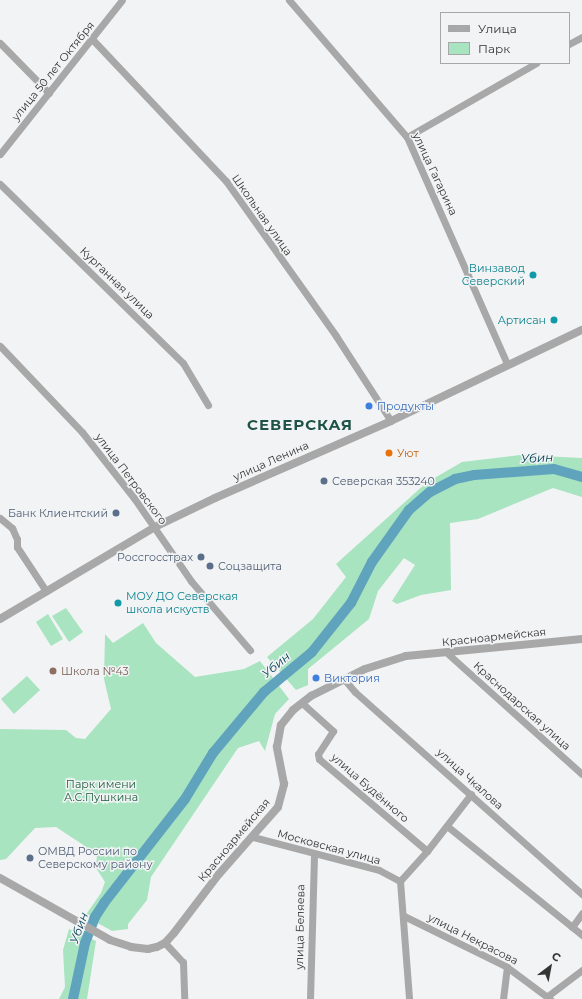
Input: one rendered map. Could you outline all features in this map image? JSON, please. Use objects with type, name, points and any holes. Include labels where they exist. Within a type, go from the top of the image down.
[{"type":"street","name":"улица 50 лет Октября","points":[[0,154],[93,40],[122,0]]},
{"type":"street","name":"улица Гагарина","points":[[289,0],[407,137],[507,364]]},
{"type":"street","points":[[570,43],[582,37]]},
{"type":"street","name":"Школьная улица","points":[[93,40],[226,181],[340,342],[391,421]]},
{"type":"street","points":[[0,43],[49,93]]},
{"type":"street","points":[[407,137],[534,64]]},
{"type":"street","name":"Курганная улица","points":[[0,184],[183,363],[208,405]]},
{"type":"street","name":"улица Ленина","points":[[0,620],[46,591],[155,527],[215,498],[391,421],[507,364],[582,330]]},
{"type":"street","name":"улица Петровского","points":[[0,346],[82,432],[155,527],[164,544],[191,581],[250,650]]},
{"type":"street","points":[[0,518],[12,528],[17,539],[17,546],[46,591]]},
{"type":"street","name":"Красноармейская","points":[[165,943],[219,874],[254,837],[278,807],[283,794],[277,739],[281,725],[302,703],[344,679],[406,656],[582,639]]},
{"type":"street","name":"Краснодарская улица","points":[[447,653],[582,774]]},
{"type":"street","name":"улица Чкалова","points":[[344,679],[355,692],[582,894]]},
{"type":"street","name":"улица Будённого","points":[[302,703],[333,731],[318,754],[319,759],[427,851]]},
{"type":"street","points":[[409,999],[404,916],[400,881],[427,851],[471,794]]},
{"type":"street","points":[[447,826],[582,935]]},
{"type":"street","name":"Московская улица","points":[[254,837],[314,855],[379,870],[400,881]]},
{"type":"street","name":"улица Беляева","points":[[310,999],[314,855]]},
{"type":"street","points":[[0,878],[98,933],[131,947],[148,949],[165,943],[182,962],[184,999]]},
{"type":"street","points":[[572,926],[582,913]]},
{"type":"street","name":"улица Некрасова","points":[[404,916],[507,967],[549,997]]},
{"type":"street","points":[[503,999],[507,967]]},
{"type":"street","points":[[549,997],[582,970]]},
{"type":"green space","points":[[520,455],[582,458],[582,497],[553,488],[478,519],[450,523],[451,590],[421,595],[397,604],[392,601],[415,565],[404,558],[378,591],[369,619],[308,669],[308,685],[296,690],[267,657],[313,619],[346,577],[336,564],[426,483],[462,462]]},
{"type":"green space","points":[[66,608],[83,632],[69,642],[52,616]]},
{"type":"green space","points":[[48,614],[63,639],[51,646],[36,622]]},
{"type":"green space","name":"Парк имени А.С.Пушкина","points":[[143,623],[156,643],[195,677],[244,669],[260,661],[289,699],[275,714],[265,751],[259,741],[238,748],[151,877],[147,900],[128,924],[128,929],[112,931],[85,916],[101,893],[105,882],[96,868],[97,854],[56,827],[35,828],[6,859],[0,860],[0,729],[66,730],[76,738],[85,739],[111,709],[104,679],[105,634],[113,643]]},
{"type":"green space","points":[[27,676],[40,690],[14,714],[1,699]]},
{"type":"green space","points":[[69,929],[96,941],[87,999],[59,999],[65,987],[63,950]]},
{"type":"waterway","name":"Убин","points":[[73,999],[85,943],[95,917],[104,903],[185,799],[213,753],[264,692],[312,652],[351,603],[372,562],[409,510],[430,492],[455,479],[474,475],[554,469],[582,477]]},
{"type":"place","name":"Винзавод Северский","points":[[533,275]]},
{"type":"place","name":"Артисан","points":[[554,320]]},
{"type":"place","name":"Продукты","points":[[369,406]]},
{"type":"place","name":"Уют","points":[[389,453]]},
{"type":"place","name":"Северская 353240","points":[[324,481]]},
{"type":"place","name":"Банк Клиентский","points":[[116,513]]},
{"type":"place","name":"Россгосстрах","points":[[201,557]]},
{"type":"place","name":"Соцзащита","points":[[210,566]]},
{"type":"place","name":"МОУ ДО Северская школа искуств","points":[[118,603]]},
{"type":"place","name":"Школа №43","points":[[53,671]]},
{"type":"place","name":"Виктория","points":[[316,678]]},
{"type":"place","name":"ОМВД России по Северскому району","points":[[30,858]]},
{"type":"district","name":"СЕВЕРСКАЯ","points":[[300,425]]}]
